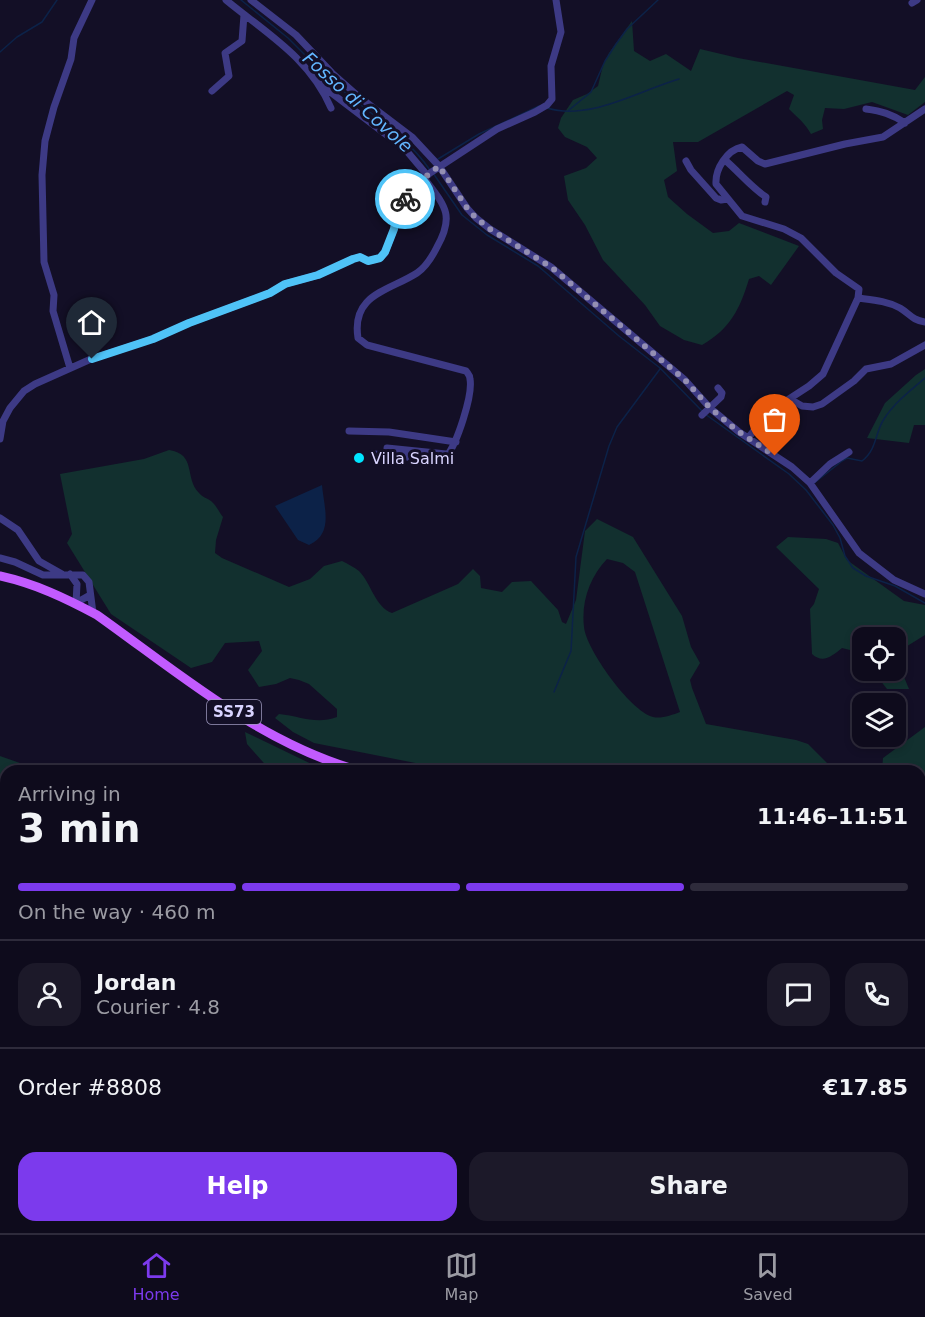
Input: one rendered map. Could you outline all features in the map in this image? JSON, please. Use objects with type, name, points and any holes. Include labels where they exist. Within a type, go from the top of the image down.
[{"type":"main road","name":"SS73","points":[[0,576],[26,582],[76,603],[246,721],[294,747],[344,765]]},
{"type":"street","points":[[70,368],[53,311],[54,295],[44,262],[42,175],[45,141],[54,107],[71,59],[74,38],[92,0]]},
{"type":"street","points":[[226,0],[327,78],[405,149],[432,170],[476,218],[551,267],[685,380],[706,411],[792,467],[810,483],[859,553],[894,580],[925,594]]},
{"type":"street","points":[[251,0],[296,35],[327,78],[358,96],[412,136],[428,153],[446,211],[448,219],[442,238],[431,258],[419,272],[369,298],[358,321],[357,331],[362,343],[466,370],[470,377],[470,387],[456,442],[447,457],[429,459],[374,454]]},
{"type":"street","points":[[0,439],[3,421],[24,391],[70,368],[153,339],[270,293],[285,284],[318,275],[353,259],[360,257],[368,261],[380,258],[385,252],[394,229],[397,210],[432,170],[497,129],[547,105],[552,99],[551,66],[561,32],[556,0]]},
{"type":"street","points":[[212,91],[229,76],[225,53],[242,41],[244,15]]},
{"type":"street","points":[[327,78],[331,108]]},
{"type":"street","points":[[866,109],[887,113],[905,123]]},
{"type":"street","points":[[748,438],[769,412],[823,374],[858,298],[859,289],[836,273],[801,238],[784,229],[742,216],[716,184],[716,171],[731,152],[742,147],[765,164],[844,144],[883,137],[925,109]]},
{"type":"street","points":[[725,160],[766,197],[765,202]]},
{"type":"street","points":[[686,161],[691,170],[717,198],[728,199]]},
{"type":"street","points":[[858,298],[882,301],[925,322]]},
{"type":"street","points":[[790,399],[802,406],[813,407],[822,404],[854,381],[866,369],[891,364],[925,345]]},
{"type":"street","points":[[706,411],[721,397],[722,393],[718,388]]},
{"type":"street","points":[[349,431],[389,432],[456,442]]},
{"type":"street","points":[[387,448],[449,454]]},
{"type":"street","points":[[810,483],[830,464],[849,452]]},
{"type":"street","points":[[0,518],[18,530],[39,561],[62,574]]},
{"type":"street","points":[[0,558],[43,575],[77,574],[86,578],[89,582],[93,613]]},
{"type":"street","points":[[70,574],[77,584],[76,603]]},
{"type":"street","points":[[61,595],[77,590]]},
{"type":"street","points":[[76,603],[90,595]]},
{"type":"green space","points":[[632,21],[634,51],[650,61],[666,54],[691,71],[700,49],[915,90],[925,77],[925,102],[908,115],[872,102],[844,109],[825,108],[822,120],[823,129],[811,134],[789,109],[794,95],[787,91],[698,142],[673,142],[677,171],[664,180],[668,197],[687,214],[713,233],[729,231],[739,223],[799,246],[771,285],[759,276],[749,279],[733,317],[720,332],[702,345],[684,340],[660,326],[645,305],[603,260],[585,225],[568,200],[564,176],[586,168],[597,158],[587,147],[565,137],[558,128],[561,118],[573,100],[598,86],[603,65],[609,53]]},
{"type":"green space","points":[[925,369],[925,425],[914,425],[909,443],[867,438],[885,403]]},
{"type":"green space","points":[[169,450],[178,452],[187,461],[195,487],[200,494],[213,503],[223,517],[216,540],[215,553],[289,587],[310,579],[324,566],[342,561],[359,571],[381,606],[392,613],[458,584],[473,569],[480,576],[481,588],[502,592],[512,582],[531,581],[558,610],[562,622],[566,624],[576,600],[585,531],[597,519],[633,537],[682,616],[691,647],[700,663],[690,680],[706,724],[808,744],[829,765],[426,765],[314,743],[293,732],[275,718],[279,714],[315,720],[329,719],[337,717],[337,709],[309,684],[299,680],[290,678],[276,684],[259,687],[248,670],[262,651],[259,641],[225,643],[212,662],[191,668],[111,614],[67,543],[72,534],[60,474],[144,459]],"holes":[[[607,559],[623,563],[635,572],[680,712],[663,717],[653,717],[644,712],[622,692],[592,650],[584,627],[583,617],[588,590]]]},
{"type":"green space","points":[[788,537],[826,539],[838,543],[847,560],[904,601],[925,605],[925,635],[906,647],[906,627],[852,627],[852,650],[842,648],[827,658],[816,657],[812,654],[810,609],[819,589],[776,547]]},
{"type":"green space","points":[[881,681],[906,681],[909,689],[887,689]]},
{"type":"green space","points":[[925,727],[925,765],[882,765],[883,758],[898,747],[906,747],[906,741]]},
{"type":"green space","points":[[245,732],[314,765],[266,765],[247,744]]},
{"type":"green space","points":[[0,756],[26,765],[0,765]]},
{"type":"water","points":[[322,485],[325,527],[317,540],[309,545],[298,540],[275,506]]},
{"type":"waterway","points":[[0,52],[17,37],[42,22],[57,0]]},
{"type":"waterway","name":"Fosso di Covole","points":[[241,0],[288,38],[326,76]]},
{"type":"waterway","points":[[569,110],[591,92],[605,61],[627,29],[658,0]]},
{"type":"waterway","name":"Fosso di Covole","points":[[329,79],[396,133],[420,156],[430,170]]},
{"type":"waterway","points":[[547,108],[563,111],[597,108],[679,79]]},
{"type":"waterway","points":[[438,159],[479,134],[539,106]]},
{"type":"waterway","name":"Fosso di Covole","points":[[433,173],[462,215],[487,235],[538,266],[660,368],[702,411]]},
{"type":"waterway","points":[[554,692],[571,651],[576,557],[609,446],[617,427],[660,369]]},
{"type":"waterway","points":[[813,484],[847,458],[862,461],[867,457],[888,413],[925,378]]},
{"type":"waterway","name":"Fosso di Covole","points":[[705,414],[789,474],[806,490],[833,525],[840,538],[845,556],[853,568],[866,576],[895,586],[925,603]]},
{"type":"way so far","points":[[405,199],[424,178],[439,166],[476,218],[551,267],[685,380],[710,408],[739,432],[775,456]]},
{"type":"place","name":"Villa Salmi","points":[[359,458]]},
{"type":"route","points":[[92,359],[153,339],[270,293],[285,284],[318,275],[347,261],[360,257],[368,261],[375,261],[385,252],[394,229],[397,210],[405,199]]}]
